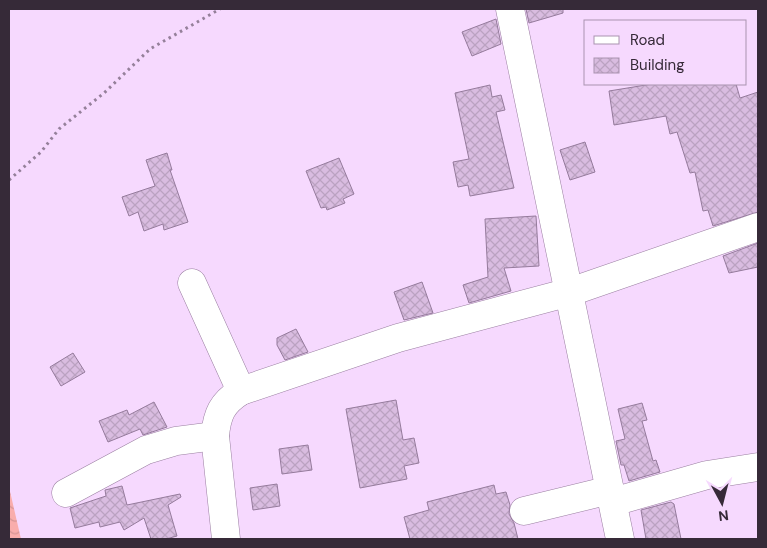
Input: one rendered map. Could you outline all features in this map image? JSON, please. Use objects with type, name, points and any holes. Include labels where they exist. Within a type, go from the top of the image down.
[{"type":"street","points":[[510,9],[620,539]]},
{"type":"street","points":[[224,539],[215,436],[216,422],[226,400],[241,391],[398,338],[570,292],[758,227]]},
{"type":"street","points":[[192,283],[241,391]]},
{"type":"street","points":[[66,493],[146,450],[176,441],[215,436]]},
{"type":"street","points":[[524,511],[612,496],[707,475],[758,467]]},
{"type":"path","points":[[9,180],[41,152],[59,129],[104,94],[150,50],[220,9]]},
{"type":"water","points":[[9,487],[21,539],[9,539]]},
{"type":"building","points":[[526,9],[563,9],[563,13],[529,23]]},
{"type":"building","points":[[496,19],[501,44],[472,56],[462,32]]},
{"type":"building","points":[[490,85],[492,97],[501,95],[505,110],[496,112],[514,188],[470,196],[468,185],[458,187],[453,162],[469,159],[455,93]]},
{"type":"building","points":[[646,85],[736,85],[740,98],[758,92],[758,212],[713,226],[708,210],[703,211],[695,172],[690,173],[677,132],[670,134],[666,116],[614,125],[609,91]]},
{"type":"building","points":[[585,142],[595,172],[570,180],[560,150]]},
{"type":"building","points":[[167,153],[172,170],[170,170],[188,222],[164,230],[163,224],[144,231],[138,212],[129,216],[122,197],[155,186],[146,160]]},
{"type":"building","points":[[339,158],[354,194],[343,199],[345,203],[327,210],[326,207],[321,208],[306,171]]},
{"type":"building","points":[[536,216],[539,266],[504,268],[511,291],[469,303],[463,285],[488,277],[485,219]]},
{"type":"building","points":[[758,243],[758,267],[729,273],[723,256]]},
{"type":"building","points":[[422,282],[433,313],[404,320],[394,292]]},
{"type":"building","points":[[296,329],[308,352],[285,360],[277,345],[277,338]]},
{"type":"building","points":[[73,353],[85,372],[61,386],[50,367]]},
{"type":"building","points":[[396,400],[403,440],[414,438],[419,463],[404,466],[407,479],[360,488],[346,409]]},
{"type":"building","points":[[154,402],[167,427],[143,435],[140,429],[108,442],[99,421],[127,410],[129,415]]},
{"type":"building","points":[[642,403],[647,420],[642,421],[653,461],[656,460],[660,472],[629,481],[624,465],[621,465],[616,441],[625,439],[618,409]]},
{"type":"building","points":[[308,445],[312,470],[282,474],[279,449]]},
{"type":"building","points":[[277,484],[280,506],[253,510],[250,488]]},
{"type":"building","points":[[494,485],[496,494],[506,492],[510,505],[509,514],[514,523],[518,539],[410,539],[404,517],[429,510],[427,502]]},
{"type":"building","points":[[122,486],[127,505],[180,494],[181,497],[168,505],[177,536],[166,539],[151,539],[144,518],[124,530],[120,522],[100,527],[99,522],[75,528],[70,508],[106,496],[105,490]]},
{"type":"building","points":[[671,502],[674,504],[681,539],[646,539],[641,510]]}]
